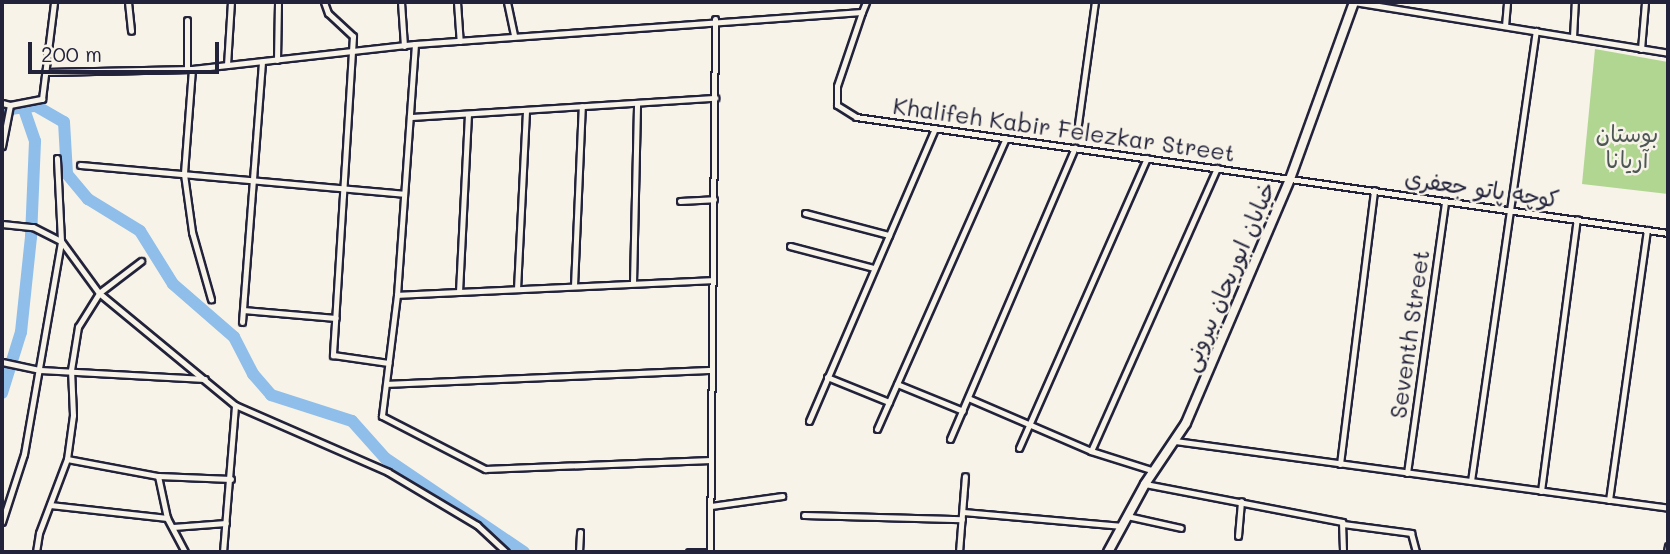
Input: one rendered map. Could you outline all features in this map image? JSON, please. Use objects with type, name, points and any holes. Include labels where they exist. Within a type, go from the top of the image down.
[{"type":"street","points":[[2,103],[10,106],[42,99],[54,2]]},
{"type":"street","points":[[128,2],[131,31]]},
{"type":"street","points":[[227,65],[231,2]]},
{"type":"street","points":[[277,60],[278,2]]},
{"type":"street","points":[[324,2],[328,13],[353,36],[333,355],[388,363]]},
{"type":"street","points":[[401,2],[404,46]]},
{"type":"street","points":[[457,2],[460,41]]},
{"type":"street","points":[[508,2],[514,36]]},
{"type":"street","points":[[46,72],[190,69],[415,44],[715,19],[862,12],[866,2]]},
{"type":"street","points":[[1078,124],[1095,2]]},
{"type":"street","points":[[1354,2],[1668,53]]},
{"type":"street","name":"خیابان ابوریحان بیرونی","points":[[1108,552],[1145,484],[1175,441],[1290,179],[1354,2]]},
{"type":"street","points":[[1505,26],[1507,2]]},
{"type":"street","points":[[1573,37],[1575,2]]},
{"type":"street","points":[[1641,49],[1645,2]]},
{"type":"street","name":"Khalifeh Kabir Felezkar Street","points":[[862,12],[837,86],[837,105],[856,117],[1290,179]]},
{"type":"street","points":[[689,552],[710,552],[715,19]]},
{"type":"street","points":[[187,20],[190,69],[184,174],[192,232],[211,299]]},
{"type":"street","points":[[1471,481],[1536,32]]},
{"type":"street","points":[[415,44],[397,295],[382,416],[485,469],[711,460]]},
{"type":"street","points":[[242,323],[262,61]]},
{"type":"street","points":[[410,117],[715,97]]},
{"type":"street","points":[[633,284],[638,103]]},
{"type":"street","points":[[2,146],[10,106]]},
{"type":"street","points":[[574,286],[582,106]]},
{"type":"street","points":[[517,289],[526,110]]},
{"type":"street","points":[[459,292],[468,114]]},
{"type":"street","points":[[809,421],[935,128]]},
{"type":"street","points":[[877,429],[1006,138]]},
{"type":"street","points":[[950,439],[1076,148]]},
{"type":"street","points":[[2,522],[24,454],[61,241],[57,158]]},
{"type":"street","points":[[1019,448],[1147,158]]},
{"type":"street","points":[[80,164],[404,194]]},
{"type":"street","points":[[1091,451],[1217,168]]},
{"type":"street","name":"کوچه پاتو جعفری","points":[[1290,179],[1668,233]]},
{"type":"street","points":[[1340,464],[1374,190]]},
{"type":"street","points":[[680,201],[714,199]]},
{"type":"street","name":"Seventh Street","points":[[1407,472],[1445,201]]},
{"type":"street","points":[[805,213],[889,235]]},
{"type":"street","points":[[1541,491],[1577,219]]},
{"type":"street","points":[[2,224],[33,227],[61,241],[99,293],[235,405],[388,472],[477,525],[506,552]]},
{"type":"street","points":[[1609,500],[1647,230]]},
{"type":"street","points":[[790,246],[874,268]]},
{"type":"street","points":[[36,552],[67,459],[73,415],[71,370],[78,327],[99,293],[142,261]]},
{"type":"street","points":[[397,295],[713,280]]},
{"type":"street","points":[[243,310],[336,318]]},
{"type":"street","points":[[4,363],[40,370],[205,379]]},
{"type":"street","points":[[387,384],[712,370]]},
{"type":"street","points":[[827,377],[889,402]]},
{"type":"street","points":[[897,384],[963,411]]},
{"type":"street","points":[[968,398],[1091,451],[1154,471]]},
{"type":"street","points":[[223,552],[235,405]]},
{"type":"street","points":[[1175,441],[1668,508]]},
{"type":"street","points":[[67,459],[158,476],[231,479]]},
{"type":"street","points":[[158,476],[167,518],[185,552]]},
{"type":"street","points":[[959,552],[965,476]]},
{"type":"street","points":[[1145,484],[1241,501],[1343,524],[1411,533],[1416,552]]},
{"type":"street","points":[[711,506],[782,496]]},
{"type":"street","points":[[1238,536],[1241,501]]},
{"type":"street","points":[[50,505],[167,518]]},
{"type":"street","points":[[804,516],[963,515],[1122,526]]},
{"type":"street","points":[[1127,516],[1181,528]]},
{"type":"street","points":[[173,527],[226,523]]},
{"type":"street","points":[[1343,524],[1343,552]]},
{"type":"street","points":[[579,552],[580,533]]},
{"type":"street","points":[[1667,552],[1668,546]]},
{"type":"green space","name":"بوستان آریانا","points":[[1595,49],[1668,62],[1668,194],[1582,184]]},
{"type":"waterway","points":[[2,110],[36,106],[64,122],[67,174],[88,199],[140,231],[173,284],[234,337],[253,374],[271,395],[352,421],[385,458],[524,552]]},
{"type":"waterway","points":[[2,393],[21,332],[31,237],[35,141],[23,107]]}]
